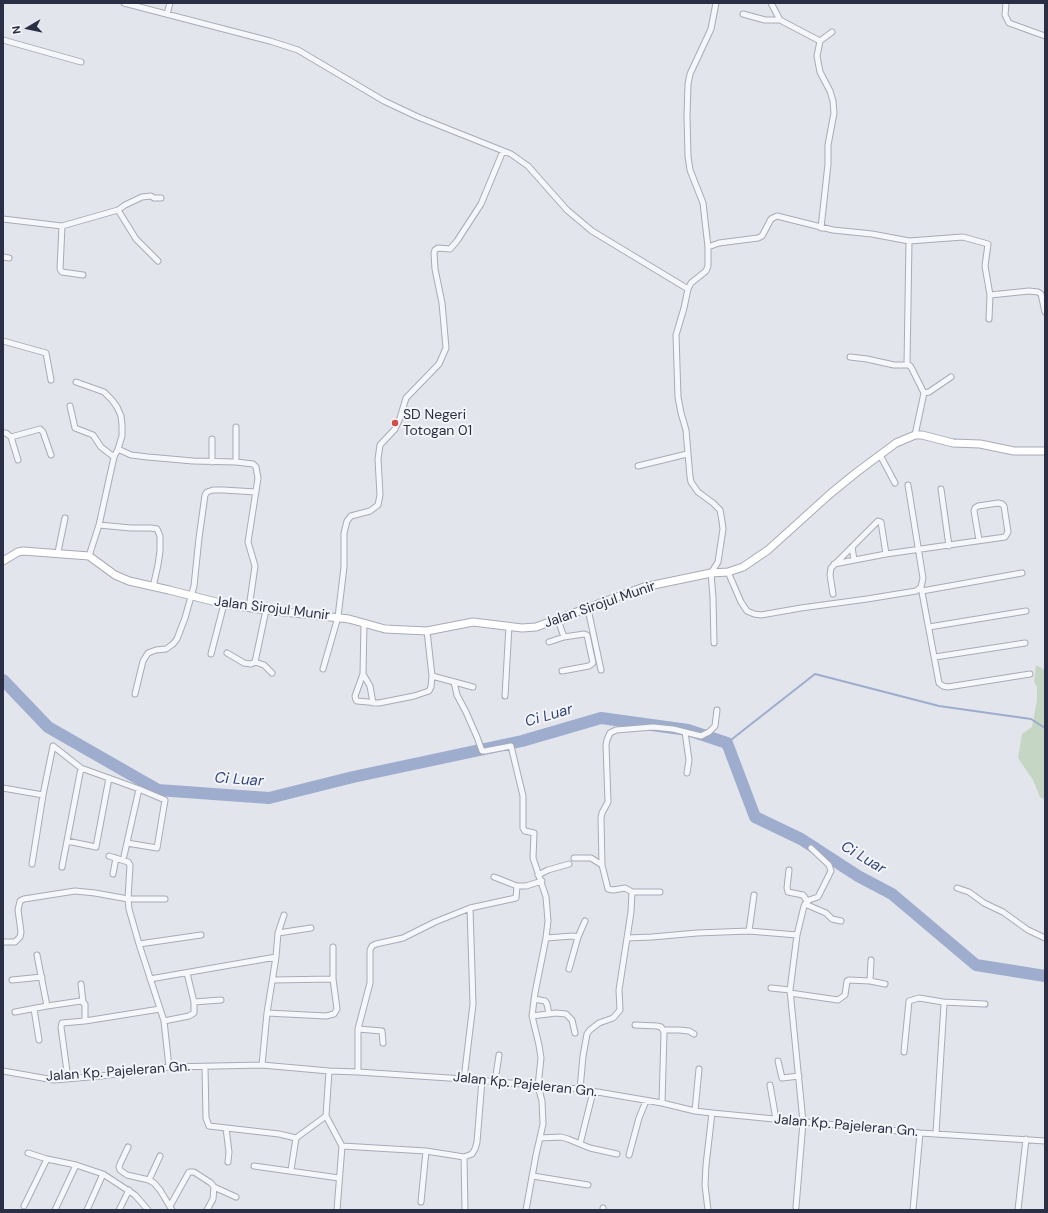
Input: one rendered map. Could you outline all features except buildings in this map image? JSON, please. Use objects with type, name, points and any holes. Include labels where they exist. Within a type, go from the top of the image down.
[{"type":"street","points":[[124,3],[270,41],[298,50],[384,101],[418,117],[510,154],[528,166],[567,210],[592,231],[688,289]]},
{"type":"street","points":[[167,14],[170,3]]},
{"type":"street","points":[[714,643],[711,573],[718,562],[723,529],[720,510],[698,492],[691,482],[687,454],[686,430],[678,397],[676,335],[688,289],[692,283],[706,271],[708,266],[708,247],[703,203],[690,170],[686,116],[690,74],[711,29],[716,3]]},
{"type":"street","points":[[771,3],[780,20]]},
{"type":"street","points":[[1006,3],[1005,15],[1006,20],[1009,23],[1045,34]]},
{"type":"street","points":[[743,14],[766,20],[780,20],[820,41]]},
{"type":"street","points":[[821,228],[828,164],[828,145],[834,113],[832,96],[818,66],[817,56],[820,41],[832,32]]},
{"type":"street","points":[[3,40],[81,62]]},
{"type":"street","points":[[323,669],[338,617],[344,568],[344,533],[347,521],[352,516],[370,510],[378,505],[380,495],[378,452],[380,445],[395,429],[406,398],[439,364],[446,348],[442,303],[435,269],[435,250],[438,248],[450,248],[457,241],[481,204],[503,151]]},
{"type":"street","points":[[3,219],[62,226],[118,210],[142,197],[161,198]]},
{"type":"street","points":[[118,210],[136,239],[158,261]]},
{"type":"street","points":[[708,247],[719,243],[758,238],[762,236],[771,219],[777,216],[821,228],[872,234],[909,241],[963,237],[986,243],[988,246],[986,255],[986,273],[990,295],[989,319]]},
{"type":"street","points":[[62,226],[60,269],[62,272],[83,275]]},
{"type":"street","points":[[907,365],[909,241]]},
{"type":"street","points":[[3,257],[9,258]]},
{"type":"street","points":[[990,295],[1029,291],[1038,292],[1041,294],[1045,312]]},
{"type":"street","points":[[3,341],[46,353],[51,380]]},
{"type":"street","points":[[850,357],[894,365],[909,365],[914,371],[924,393],[915,435],[922,435],[953,443],[980,444],[1014,451],[1045,451]]},
{"type":"street","points":[[924,393],[929,392],[951,376]]},
{"type":"street","points":[[76,382],[104,392],[117,407],[122,425],[122,436],[114,457],[99,525],[89,556]]},
{"type":"street","points":[[70,406],[75,428],[91,433],[101,446],[114,457]]},
{"type":"street","points":[[236,427],[236,462]]},
{"type":"street","points":[[11,437],[40,429],[44,432],[51,455]]},
{"type":"street","points":[[3,433],[6,433],[11,437],[18,460]]},
{"type":"street","name":"Jalan Sirojul Munir","points":[[3,560],[21,551],[58,552],[89,556],[120,578],[153,587],[224,604],[266,610],[338,617],[385,629],[427,631],[473,622],[536,627],[644,587],[711,573],[728,572],[744,567],[768,550],[830,494],[880,455],[896,443],[915,435]]},
{"type":"street","points":[[212,439],[212,462]]},
{"type":"street","points":[[118,449],[131,455],[142,457],[212,462],[236,462],[253,464],[256,467],[258,478],[248,542],[254,566],[249,608]]},
{"type":"street","points":[[638,466],[687,454]]},
{"type":"street","points":[[880,455],[895,483]]},
{"type":"street","points":[[908,485],[923,578],[922,589],[940,683],[943,686],[948,687],[1030,674]]},
{"type":"street","points":[[941,489],[949,546]]},
{"type":"street","points":[[135,694],[143,661],[148,653],[166,649],[173,644],[177,639],[183,624],[192,596],[207,492],[213,490],[223,490],[256,492]]},
{"type":"street","points":[[834,564],[886,554],[1005,537],[1008,535],[1008,532],[1004,506],[1002,504],[998,503],[978,506],[974,510],[978,540]]},
{"type":"street","points":[[58,552],[65,518]]},
{"type":"street","points":[[833,594],[830,571],[834,564],[878,521],[882,522],[886,554]]},
{"type":"street","points":[[99,525],[157,529],[160,536],[160,551],[153,587]]},
{"type":"street","points":[[852,547],[854,560]]},
{"type":"street","points":[[728,572],[741,602],[748,611],[761,615],[1022,573]]},
{"type":"street","points":[[211,654],[224,604]]},
{"type":"street","points":[[588,609],[601,670]]},
{"type":"street","points":[[255,662],[266,610]]},
{"type":"street","points":[[929,627],[1026,611]]},
{"type":"street","points":[[558,620],[564,637]]},
{"type":"street","points":[[364,623],[363,674],[355,699],[357,701],[379,703],[399,700],[425,692],[431,687],[432,676],[427,631]]},
{"type":"street","points":[[505,696],[510,626]]},
{"type":"street","points":[[549,642],[564,637],[586,635],[593,663],[589,666],[562,671]]},
{"type":"street","points":[[935,656],[1025,643]]},
{"type":"street","points":[[227,654],[244,663],[251,664],[255,662],[264,666],[272,673]]},
{"type":"street","points":[[363,674],[370,686],[373,703]]},
{"type":"street","points":[[432,676],[473,687]]},
{"type":"street","points":[[454,682],[457,696],[466,712],[482,751],[511,746],[523,796],[523,828],[526,832],[534,833],[533,856],[546,897],[546,938],[532,1016],[541,1058],[538,1086],[542,1101],[543,1113],[540,1138],[526,1210]]},
{"type":"street","points":[[660,892],[632,892],[625,888],[613,890],[608,889],[602,866],[602,813],[608,802],[607,740],[610,733],[616,730],[654,727],[674,729],[695,735],[704,735],[715,726],[718,710]]},
{"type":"street","points":[[686,732],[689,760],[687,773]]},
{"type":"street","points":[[32,864],[43,795],[53,746],[81,768],[165,800],[157,848],[127,843]]},
{"type":"street","points":[[62,867],[81,768]]},
{"type":"street","points":[[67,841],[96,847],[109,778]]},
{"type":"street","points":[[3,788],[43,795]]},
{"type":"street","points":[[124,856],[139,789]]},
{"type":"street","points":[[806,903],[818,898],[831,871],[829,865],[811,848]]},
{"type":"street","points":[[109,856],[128,862],[130,865],[128,899],[139,944],[164,1021],[169,1067]]},
{"type":"street","points":[[113,874],[116,858]]},
{"type":"street","points":[[574,858],[591,858],[602,866]]},
{"type":"street","points":[[538,875],[548,870],[569,864]]},
{"type":"street","points":[[789,870],[788,892],[802,895],[806,903],[826,913],[832,919],[841,921]]},
{"type":"street","points":[[494,877],[517,886],[526,886],[542,881]]},
{"type":"street","points":[[358,1072],[358,1029],[370,983],[370,950],[372,946],[403,938],[435,922],[470,908],[516,898],[517,886]]},
{"type":"street","points":[[957,888],[969,892],[984,903],[1003,912],[1028,930],[1045,938]]},
{"type":"street","points":[[3,942],[15,942],[20,938],[21,932],[18,910],[20,902],[24,899],[39,895],[75,891],[128,899],[165,899]]},
{"type":"street","points":[[580,1089],[587,1034],[599,1023],[613,1018],[620,1010],[619,990],[632,892]]},
{"type":"street","points":[[749,930],[754,894]]},
{"type":"street","points":[[796,1208],[803,1122],[790,992],[797,935],[806,903]]},
{"type":"street","points":[[464,1079],[473,1004],[470,908]]},
{"type":"street","points":[[262,1065],[267,1013],[273,980],[278,933],[284,915]]},
{"type":"street","points":[[569,970],[578,937],[585,921]]},
{"type":"street","points":[[278,933],[311,928]]},
{"type":"street","points":[[627,938],[749,930],[797,935]]},
{"type":"street","points":[[139,944],[202,935]]},
{"type":"street","points":[[546,938],[578,937]]},
{"type":"street","points":[[267,1013],[332,1015],[337,1009],[333,947]]},
{"type":"street","points":[[37,954],[47,1006]]},
{"type":"street","points":[[150,979],[276,957]]},
{"type":"street","points":[[870,981],[871,960]]},
{"type":"street","points":[[164,1021],[192,1015],[194,1013],[194,1002],[187,972]]},
{"type":"street","points":[[12,980],[42,977]]},
{"type":"street","points":[[273,980],[334,979]]},
{"type":"street","points":[[771,988],[838,1000],[845,995],[848,980],[852,979],[885,984]]},
{"type":"street","points":[[81,984],[83,1002],[86,1011],[85,1022]]},
{"type":"street","points":[[904,1052],[909,1000],[919,998],[943,1002],[985,1004]]},
{"type":"street","points":[[534,999],[544,1001],[547,1004],[549,1014]]},
{"type":"street","points":[[194,1002],[221,1000]]},
{"type":"street","points":[[15,1012],[78,1001],[83,1002]]},
{"type":"street","points":[[936,1133],[943,1002]]},
{"type":"street","points":[[34,1009],[39,1040]]},
{"type":"street","points":[[68,1079],[61,1024],[64,1022],[85,1022],[160,1009]]},
{"type":"street","points":[[532,1016],[563,1014],[570,1017],[572,1020],[575,1033]]},
{"type":"street","points":[[635,1025],[657,1026],[661,1027],[663,1030],[689,1031],[694,1034]]},
{"type":"street","points":[[358,1029],[382,1031],[383,1043]]},
{"type":"street","points":[[662,1103],[663,1030]]},
{"type":"street","points":[[495,1082],[498,1054]]},
{"type":"street","points":[[778,1061],[782,1078],[799,1076]]},
{"type":"street","name":"Jalan Kp. Pajeleran Gn.","points":[[3,1071],[45,1079],[68,1079],[169,1067],[262,1065],[329,1071],[482,1080],[580,1089],[712,1113],[920,1133],[1045,1141]]},
{"type":"street","points":[[205,1067],[207,1122],[209,1126],[279,1134],[296,1138]]},
{"type":"street","points":[[695,1111],[699,1069]]},
{"type":"street","points":[[329,1071],[326,1116],[342,1146],[337,1210]]},
{"type":"street","points":[[342,1146],[426,1151],[464,1157],[472,1154],[477,1142],[482,1080]]},
{"type":"street","points":[[770,1085],[776,1119]]},
{"type":"street","points":[[580,1144],[593,1092]]},
{"type":"street","points":[[629,1155],[639,1118],[646,1101]]},
{"type":"street","points":[[708,1210],[705,1186],[712,1113]]},
{"type":"street","points":[[291,1170],[296,1138],[326,1116]]},
{"type":"street","points":[[226,1128],[229,1152],[228,1162]]},
{"type":"street","points":[[913,1210],[920,1133]]},
{"type":"street","points":[[540,1138],[561,1137],[590,1148],[617,1154]]},
{"type":"street","points":[[1018,1210],[1026,1139]]},
{"type":"street","points":[[128,1147],[120,1164],[120,1170],[127,1175],[149,1180],[160,1190],[171,1208]]},
{"type":"street","points":[[421,1202],[426,1151]]},
{"type":"street","points":[[28,1154],[103,1174],[135,1194],[148,1210]]},
{"type":"street","points":[[149,1180],[160,1156]]},
{"type":"street","points":[[464,1157],[465,1210]]},
{"type":"street","points":[[24,1206],[47,1159]]},
{"type":"street","points":[[55,1210],[76,1166]]},
{"type":"street","points":[[254,1166],[291,1170],[339,1178]]},
{"type":"street","points":[[171,1208],[189,1172],[194,1172],[207,1179],[214,1187],[236,1197]]},
{"type":"street","points":[[87,1210],[103,1174]]},
{"type":"street","points":[[533,1176],[588,1185]]},
{"type":"street","points":[[207,1210],[213,1199],[214,1187]]},
{"type":"street","points":[[119,1210],[129,1190]]},
{"type":"green space","points":[[1036,665],[1045,670],[1045,800],[1040,797],[1033,780],[1018,758],[1022,734],[1032,727],[1037,700],[1037,687],[1034,682]]},
{"type":"waterway","points":[[727,743],[815,674],[939,706],[1031,719],[1045,728]]},
{"type":"waterway","name":"Ci Luar","points":[[3,680],[48,727],[158,790],[269,798],[353,777],[522,741],[601,718],[688,730],[727,743],[755,817],[801,839],[858,876],[892,894],[976,965],[1045,976]]},
{"type":"place","name":"SD Negeri Totogan 01","points":[[395,423]]}]
